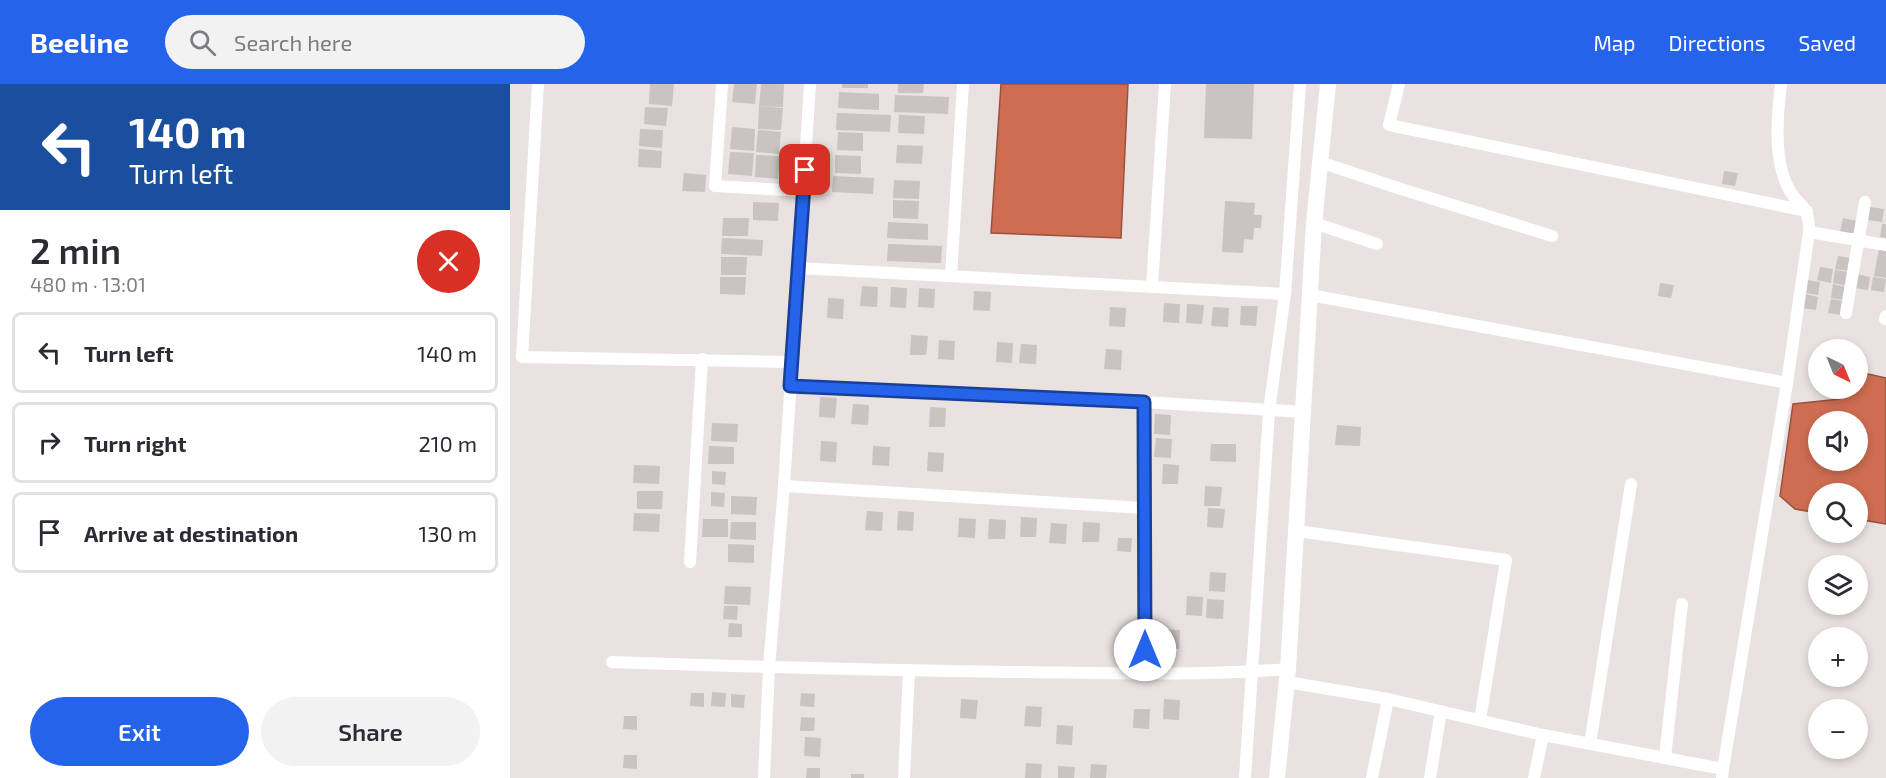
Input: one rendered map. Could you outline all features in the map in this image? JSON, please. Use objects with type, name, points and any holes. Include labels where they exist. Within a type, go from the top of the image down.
[{"type":"street","points":[[538,84],[522,357],[791,362]]},
{"type":"street","points":[[722,84],[715,186],[804,191]]},
{"type":"street","points":[[764,778],[769,668],[784,486],[810,84]]},
{"type":"street","points":[[951,276],[963,84]]},
{"type":"street","points":[[1152,287],[1165,84]]},
{"type":"street","points":[[1245,778],[1269,411],[1285,294],[1300,84]]},
{"type":"street","points":[[1277,778],[1288,676],[1314,223],[1328,84]]},
{"type":"street","points":[[1399,84],[1389,125],[1807,211]]},
{"type":"street","points":[[612,662],[769,668],[1145,673],[1251,672],[1288,676],[1543,735],[1665,757],[1723,773],[1787,382],[1809,232],[1807,211],[1790,190],[1778,157],[1781,84]]},
{"type":"street","points":[[1320,162],[1398,189],[1552,236]]},
{"type":"street","points":[[1846,313],[1865,202]]},
{"type":"street","points":[[1314,223],[1377,244]]},
{"type":"street","points":[[1809,232],[1886,245]]},
{"type":"street","points":[[797,268],[1285,294]]},
{"type":"street","points":[[1310,295],[1787,382]]},
{"type":"street","points":[[690,562],[702,359]]},
{"type":"street","points":[[790,386],[1144,402],[1304,412]]},
{"type":"street","points":[[1144,402],[1145,673]]},
{"type":"street","points":[[1590,744],[1631,484]]},
{"type":"street","points":[[784,486],[1144,508]]},
{"type":"street","points":[[1297,531],[1506,560],[1480,720]]},
{"type":"street","points":[[1665,757],[1682,604]]},
{"type":"street","points":[[904,778],[909,670]]},
{"type":"street","points":[[1372,778],[1388,699]]},
{"type":"street","points":[[1430,778],[1441,711]]},
{"type":"street","points":[[1534,778],[1543,735]]},
{"type":"shaded area","points":[[1001,84],[1128,84],[1121,238],[991,233]]},
{"type":"shaded area","points":[[1868,374],[1886,378],[1886,524],[1868,521],[1868,483],[1808,483],[1808,511],[1795,509],[1780,496],[1793,404],[1840,399],[1868,399]]},
{"type":"building","points":[[650,84],[674,84],[672,106],[649,104]]},
{"type":"building","points":[[734,84],[757,84],[755,104],[732,102]]},
{"type":"building","points":[[761,84],[784,84],[783,107],[759,106]]},
{"type":"building","points":[[842,84],[868,84],[868,88],[842,88]]},
{"type":"building","points":[[898,84],[924,84],[923,93],[898,93]]},
{"type":"building","points":[[1206,84],[1254,84],[1252,139],[1204,138]]},
{"type":"building","points":[[839,92],[879,94],[879,110],[838,108]]},
{"type":"building","points":[[895,95],[949,97],[948,114],[894,112]]},
{"type":"building","points":[[759,106],[783,108],[781,130],[758,129]]},
{"type":"building","points":[[645,107],[668,108],[666,126],[644,124]]},
{"type":"building","points":[[837,113],[891,115],[890,132],[836,130]]},
{"type":"building","points":[[899,115],[925,116],[924,134],[898,133]]},
{"type":"building","points":[[732,127],[755,129],[754,151],[730,149]]},
{"type":"building","points":[[640,129],[663,130],[662,148],[639,146]]},
{"type":"building","points":[[758,130],[781,132],[779,154],[756,152]]},
{"type":"building","points":[[838,132],[863,133],[863,151],[837,150]]},
{"type":"building","points":[[897,145],[923,146],[922,164],[896,163]]},
{"type":"building","points":[[639,149],[662,151],[661,168],[638,167]]},
{"type":"building","points":[[730,152],[754,153],[752,176],[728,174]]},
{"type":"building","points":[[756,155],[780,156],[778,179],[755,177]]},
{"type":"building","points":[[835,155],[861,156],[861,174],[835,173]]},
{"type":"building","points":[[1724,171],[1738,173],[1735,186],[1722,184]]},
{"type":"building","points":[[684,173],[706,175],[705,192],[682,191]]},
{"type":"building","points":[[833,176],[874,178],[873,194],[832,192]]},
{"type":"building","points":[[894,180],[920,181],[919,199],[893,198]]},
{"type":"building","points":[[893,200],[919,201],[918,219],[893,218]]},
{"type":"building","points":[[1225,201],[1255,203],[1254,215],[1262,215],[1261,228],[1254,228],[1253,240],[1244,239],[1243,253],[1222,252]]},
{"type":"building","points":[[753,202],[779,203],[778,221],[753,220]]},
{"type":"building","points":[[1870,207],[1884,209],[1882,222],[1868,220]]},
{"type":"building","points":[[723,218],[749,218],[748,236],[722,236]]},
{"type":"building","points":[[1843,218],[1856,221],[1854,234],[1840,232]]},
{"type":"building","points":[[888,222],[928,224],[928,240],[887,238]]},
{"type":"building","points":[[1882,224],[1886,224],[1886,238],[1880,237]]},
{"type":"building","points":[[722,238],[763,240],[762,256],[721,254]]},
{"type":"building","points":[[888,244],[942,246],[941,263],[887,261]]},
{"type":"building","points":[[1879,248],[1886,249],[1886,278],[1874,276]]},
{"type":"building","points":[[1838,256],[1851,258],[1849,271],[1835,269]]},
{"type":"building","points":[[721,257],[747,257],[746,275],[721,275]]},
{"type":"building","points":[[1820,267],[1833,269],[1831,283],[1817,280]]},
{"type":"building","points":[[1835,270],[1849,272],[1847,286],[1833,283]]},
{"type":"building","points":[[1857,274],[1870,277],[1868,290],[1854,288]]},
{"type":"building","points":[[720,277],[746,277],[745,295],[720,294]]},
{"type":"building","points":[[1873,277],[1886,279],[1884,292],[1871,290]]},
{"type":"building","points":[[1807,280],[1820,282],[1818,295],[1805,293]]},
{"type":"building","points":[[1660,283],[1674,285],[1671,298],[1658,296]]},
{"type":"building","points":[[1833,284],[1846,287],[1844,300],[1831,298]]},
{"type":"building","points":[[862,286],[878,287],[877,307],[860,306]]},
{"type":"building","points":[[891,287],[907,288],[906,308],[890,307]]},
{"type":"building","points":[[919,288],[935,289],[934,308],[918,307]]},
{"type":"building","points":[[974,291],[991,292],[990,311],[973,310]]},
{"type":"building","points":[[1805,294],[1818,297],[1816,310],[1802,308]]},
{"type":"building","points":[[828,298],[844,299],[843,319],[827,318]]},
{"type":"building","points":[[1831,299],[1844,301],[1842,315],[1828,313]]},
{"type":"building","points":[[1164,303],[1180,304],[1179,323],[1163,322]]},
{"type":"building","points":[[1187,304],[1204,305],[1202,324],[1186,323]]},
{"type":"building","points":[[1241,306],[1258,306],[1256,326],[1240,325]]},
{"type":"building","points":[[1110,307],[1126,308],[1125,327],[1109,326]]},
{"type":"building","points":[[1213,307],[1229,308],[1228,327],[1211,326]]},
{"type":"building","points":[[911,335],[928,336],[926,355],[910,355]]},
{"type":"building","points":[[939,340],[955,341],[954,360],[938,359]]},
{"type":"building","points":[[997,342],[1013,343],[1012,363],[996,362]]},
{"type":"building","points":[[1021,344],[1037,345],[1036,364],[1019,363]]},
{"type":"building","points":[[1106,349],[1122,350],[1121,370],[1104,369]]},
{"type":"building","points":[[820,397],[837,398],[835,418],[819,417]]},
{"type":"building","points":[[853,404],[869,405],[868,425],[851,424]]},
{"type":"building","points":[[930,407],[946,408],[945,427],[929,427]]},
{"type":"building","points":[[1155,414],[1171,415],[1170,435],[1154,434]]},
{"type":"building","points":[[712,423],[738,424],[737,442],[711,441]]},
{"type":"building","points":[[1337,425],[1361,427],[1360,446],[1335,445]]},
{"type":"building","points":[[1156,438],[1172,439],[1171,458],[1154,457]]},
{"type":"building","points":[[821,441],[837,442],[836,462],[820,461]]},
{"type":"building","points":[[1211,444],[1236,444],[1236,462],[1210,461]]},
{"type":"building","points":[[709,446],[734,447],[734,464],[708,464]]},
{"type":"building","points":[[873,446],[890,447],[889,466],[872,465]]},
{"type":"building","points":[[928,452],[944,453],[943,472],[927,471]]},
{"type":"building","points":[[1163,464],[1179,465],[1178,484],[1162,484]]},
{"type":"building","points":[[634,465],[660,466],[659,484],[633,483]]},
{"type":"building","points":[[712,471],[726,472],[725,485],[712,484]]},
{"type":"building","points":[[1205,486],[1222,487],[1220,506],[1204,506]]},
{"type":"building","points":[[637,491],[663,491],[662,509],[637,509]]},
{"type":"building","points":[[711,492],[725,493],[724,507],[711,506]]},
{"type":"building","points":[[731,496],[757,497],[756,515],[731,514]]},
{"type":"building","points":[[1208,508],[1225,509],[1223,528],[1207,527]]},
{"type":"building","points":[[867,511],[883,512],[882,531],[865,530]]},
{"type":"building","points":[[898,511],[914,512],[913,531],[897,530]]},
{"type":"building","points":[[634,513],[660,514],[659,532],[633,531]]},
{"type":"building","points":[[1021,517],[1037,518],[1036,537],[1020,537]]},
{"type":"building","points":[[959,518],[976,519],[975,538],[958,537]]},
{"type":"building","points":[[703,519],[728,519],[728,537],[702,537]]},
{"type":"building","points":[[989,519],[1006,520],[1005,539],[988,539]]},
{"type":"building","points":[[731,522],[756,522],[756,540],[730,539]]},
{"type":"building","points":[[1083,522],[1100,523],[1099,542],[1082,542]]},
{"type":"building","points":[[1051,523],[1067,524],[1066,544],[1049,543]]},
{"type":"building","points":[[1118,538],[1132,538],[1131,552],[1117,551]]},
{"type":"building","points":[[728,544],[754,545],[754,563],[728,562]]},
{"type":"building","points":[[1210,572],[1226,573],[1225,592],[1209,591]]},
{"type":"building","points":[[725,586],[751,587],[750,605],[724,604]]},
{"type":"building","points":[[1187,596],[1203,597],[1202,616],[1186,615]]},
{"type":"building","points":[[1207,599],[1224,600],[1223,619],[1206,618]]},
{"type":"building","points":[[724,606],[738,606],[737,620],[723,619]]},
{"type":"building","points":[[729,623],[742,624],[742,637],[728,637]]},
{"type":"building","points":[[1164,629],[1180,630],[1179,649],[1163,648]]},
{"type":"building","points":[[712,692],[726,693],[725,707],[711,706]]},
{"type":"building","points":[[691,693],[704,693],[704,707],[690,706]]},
{"type":"building","points":[[801,693],[815,694],[814,707],[800,706]]},
{"type":"building","points":[[731,694],[745,695],[744,708],[731,707]]},
{"type":"building","points":[[961,699],[978,700],[976,719],[960,718]]},
{"type":"building","points":[[1164,699],[1180,700],[1179,720],[1163,719]]},
{"type":"building","points":[[1026,706],[1042,707],[1041,727],[1024,726]]},
{"type":"building","points":[[1134,709],[1150,709],[1149,729],[1133,728]]},
{"type":"building","points":[[624,716],[637,716],[637,730],[623,729]]},
{"type":"building","points":[[801,717],[815,718],[814,731],[800,731]]},
{"type":"building","points":[[1057,725],[1073,726],[1072,745],[1056,744]]},
{"type":"building","points":[[805,737],[821,738],[820,757],[804,756]]},
{"type":"building","points":[[624,755],[637,755],[637,769],[623,768]]},
{"type":"building","points":[[1026,763],[1042,764],[1041,778],[1025,778]]},
{"type":"building","points":[[1091,764],[1107,765],[1106,778],[1090,778]]},
{"type":"building","points":[[1058,766],[1075,767],[1074,778],[1058,778]]},
{"type":"building","points":[[807,768],[820,768],[820,778],[806,778]]},
{"type":"building","points":[[851,774],[864,774],[864,778],[851,778]]},
{"type":"route","points":[[805,170],[790,386],[1144,402],[1145,650]]}]
